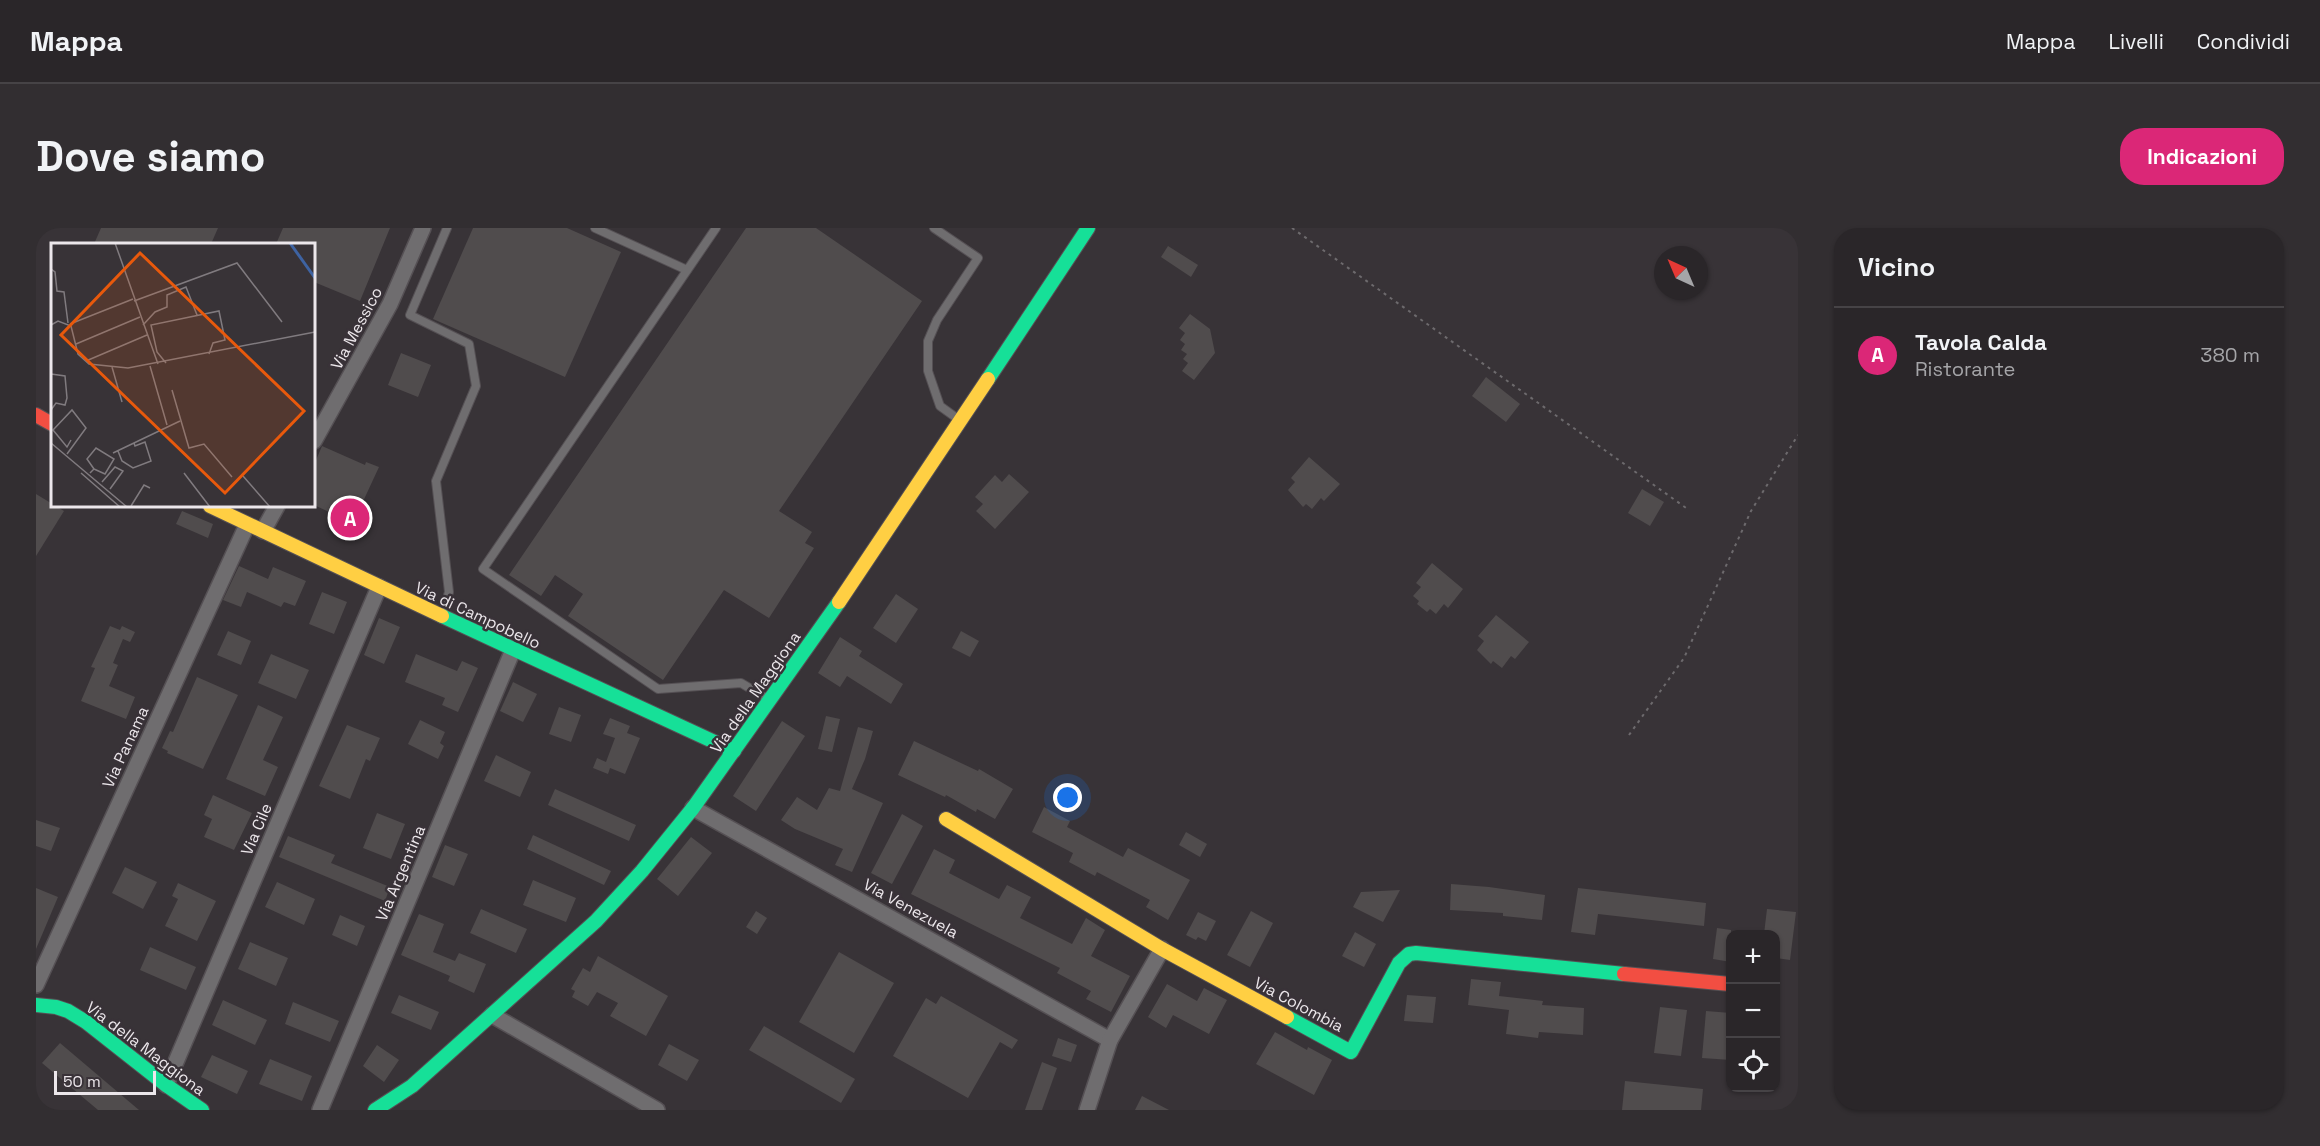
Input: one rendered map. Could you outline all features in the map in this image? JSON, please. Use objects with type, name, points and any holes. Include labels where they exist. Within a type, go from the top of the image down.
[{"type":"street","name":"Via Messico","points":[[315,439],[390,304],[423,228]]},
{"type":"street","name":"Via della Maggiona","points":[[375,1110],[412,1086],[613,903],[693,808],[841,599],[1088,228]]},
{"type":"street","points":[[36,415],[51,423]]},
{"type":"street","name":"Via di Campobello","points":[[212,507],[379,588],[734,751]]},
{"type":"street","points":[[263,531],[277,507]]},
{"type":"street","name":"Via Panama","points":[[36,985],[247,525]]},
{"type":"street","name":"Via Cile","points":[[165,1085],[379,588]]},
{"type":"street","name":"Via Argentina","points":[[320,1110],[513,650]]},
{"type":"street","name":"Via Venezuela","points":[[693,808],[1110,1040]]},
{"type":"street","name":"Via Colombia","points":[[946,819],[1162,949],[1352,1052],[1399,963],[1409,954],[1416,952],[1726,983]]},
{"type":"street","points":[[1087,1110],[1110,1040],[1162,949]]},
{"type":"street","name":"Via della Maggiona","points":[[36,1005],[68,1011],[86,1022],[165,1085],[202,1110]]},
{"type":"street","points":[[492,1015],[657,1110]]},
{"type":"lane","points":[[441,616],[449,592],[436,481],[477,386],[469,344],[410,315],[447,228]]},
{"type":"lane","points":[[595,228],[687,270]]},
{"type":"lane","points":[[716,228],[483,569],[658,689],[741,683],[770,700]]},
{"type":"lane","points":[[934,228],[978,258],[937,320],[928,341],[928,371],[940,406],[959,420]]},
{"type":"path","points":[[1292,228],[1689,510]]},
{"type":"path","points":[[1629,735],[1684,658],[1751,511],[1798,435]]},
{"type":"building","points":[[101,228],[218,228],[211,243],[94,243]]},
{"type":"building","points":[[283,228],[390,228],[360,301],[315,282],[315,243],[276,243]]},
{"type":"building","points":[[473,228],[567,228],[621,252],[565,377],[433,319]]},
{"type":"building","points":[[746,228],[816,228],[922,301],[779,511],[812,532],[805,543],[814,548],[769,618],[724,590],[663,680],[568,616],[583,594],[555,575],[541,596],[509,575]]},
{"type":"building","points":[[1168,246],[1198,265],[1191,277],[1161,257]]},
{"type":"building","points":[[1190,314],[1210,329],[1215,353],[1194,380],[1182,371],[1188,363],[1183,359],[1187,354],[1181,350],[1185,344],[1180,340],[1185,333],[1179,328]]},
{"type":"building","points":[[401,353],[431,365],[418,397],[388,385]]},
{"type":"building","points":[[1486,377],[1520,404],[1506,422],[1472,396]]},
{"type":"building","points":[[322,446],[365,465],[366,462],[379,467],[353,523],[315,505],[315,463]]},
{"type":"building","points":[[1309,457],[1340,484],[1324,501],[1321,498],[1312,509],[1306,504],[1303,507],[1288,490],[1295,482],[1291,478]]},
{"type":"building","points":[[1009,474],[1029,492],[995,529],[976,511],[983,504],[975,497],[995,475],[1002,482]]},
{"type":"building","points":[[1642,489],[1664,502],[1650,526],[1628,513]]},
{"type":"building","points":[[36,494],[51,503],[51,507],[57,507],[64,511],[36,556]]},
{"type":"building","points":[[182,511],[213,524],[208,538],[176,524]]},
{"type":"building","points":[[1432,563],[1463,589],[1448,608],[1444,604],[1436,614],[1430,609],[1427,612],[1417,604],[1419,601],[1413,596],[1421,587],[1416,583]]},
{"type":"building","points":[[239,566],[268,579],[273,567],[306,581],[295,606],[284,602],[281,607],[247,592],[241,607],[223,600]]},
{"type":"building","points":[[322,592],[347,602],[334,634],[309,624]]},
{"type":"building","points":[[896,594],[918,609],[896,643],[873,628]]},
{"type":"building","points":[[1496,615],[1529,642],[1515,659],[1511,656],[1502,668],[1493,661],[1491,664],[1477,650],[1484,641],[1478,636]]},
{"type":"building","points":[[379,618],[400,627],[384,664],[364,655]]},
{"type":"building","points":[[110,626],[120,630],[122,626],[135,632],[130,642],[123,639],[113,663],[118,665],[109,686],[135,697],[126,719],[81,701],[95,668],[91,667]]},
{"type":"building","points":[[228,631],[251,641],[241,665],[217,655]]},
{"type":"building","points":[[961,631],[979,641],[970,657],[952,648]]},
{"type":"building","points":[[840,637],[862,651],[859,656],[903,684],[891,704],[847,676],[840,687],[818,673]]},
{"type":"building","points":[[271,654],[309,670],[296,699],[258,683]]},
{"type":"building","points":[[416,654],[457,671],[462,661],[478,668],[458,712],[442,705],[445,698],[405,682]]},
{"type":"building","points":[[197,677],[238,695],[203,769],[167,753],[168,751],[162,748],[170,731],[173,732]]},
{"type":"building","points":[[513,682],[537,694],[523,722],[500,711]]},
{"type":"building","points":[[258,705],[283,717],[263,760],[278,767],[265,796],[226,779]]},
{"type":"building","points":[[559,707],[581,715],[571,742],[549,734]]},
{"type":"building","points":[[826,716],[840,719],[832,752],[818,749]]},
{"type":"building","points":[[610,718],[630,726],[627,733],[640,738],[625,774],[610,768],[608,774],[593,768],[597,758],[606,762],[615,738],[603,734]]},
{"type":"building","points":[[420,720],[445,732],[440,743],[444,746],[438,759],[408,744]]},
{"type":"building","points":[[782,721],[805,736],[756,811],[733,796]]},
{"type":"building","points":[[347,725],[380,738],[370,761],[366,759],[350,799],[319,786]]},
{"type":"building","points":[[858,727],[873,731],[865,759],[852,789],[883,803],[852,872],[835,865],[843,849],[795,829],[781,820],[797,797],[817,810],[829,788],[840,791]]},
{"type":"building","points":[[914,741],[978,771],[979,769],[1013,789],[995,819],[898,775]]},
{"type":"building","points":[[496,755],[531,772],[520,797],[484,781]]},
{"type":"building","points":[[555,789],[636,825],[629,841],[548,805]]},
{"type":"building","points":[[213,795],[252,813],[234,850],[204,837],[212,819],[204,815]]},
{"type":"building","points":[[1044,807],[1070,821],[1067,827],[1123,857],[1128,848],[1190,880],[1168,920],[1146,907],[1150,900],[1097,872],[1095,876],[1069,862],[1073,853],[1032,832]]},
{"type":"building","points":[[377,813],[405,824],[391,859],[363,848]]},
{"type":"building","points":[[902,814],[923,826],[892,884],[871,873]]},
{"type":"building","points":[[36,820],[60,828],[51,851],[36,846]]},
{"type":"building","points":[[1186,832],[1207,844],[1200,857],[1179,845]]},
{"type":"building","points":[[533,835],[611,871],[604,885],[527,849]]},
{"type":"building","points":[[288,836],[335,855],[331,863],[390,887],[385,901],[279,857]]},
{"type":"building","points":[[691,837],[712,853],[678,896],[657,879]]},
{"type":"building","points":[[445,845],[468,854],[454,886],[432,877]]},
{"type":"building","points":[[934,849],[955,860],[949,873],[999,899],[1007,885],[1031,897],[1020,918],[1072,944],[1086,918],[1105,930],[1091,956],[1130,976],[1111,1012],[1086,999],[1091,991],[1057,973],[1060,968],[911,894]]},
{"type":"building","points":[[125,867],[157,882],[143,909],[112,893]]},
{"type":"building","points":[[533,880],[576,898],[566,922],[523,905]]},
{"type":"building","points":[[277,882],[315,899],[304,925],[265,907]]},
{"type":"building","points":[[178,883],[216,901],[197,941],[165,926],[178,899],[172,896]]},
{"type":"building","points":[[1451,884],[1545,895],[1542,920],[1503,916],[1503,913],[1450,910]]},
{"type":"building","points":[[36,888],[58,897],[36,949]]},
{"type":"building","points":[[1578,888],[1706,903],[1704,926],[1598,914],[1595,935],[1571,932]]},
{"type":"building","points":[[1400,890],[1383,922],[1353,907],[1361,892]]},
{"type":"building","points":[[481,909],[527,929],[516,953],[470,933]]},
{"type":"building","points":[[1767,909],[1796,912],[1790,960],[1780,959],[1780,930],[1764,930]]},
{"type":"building","points":[[756,911],[767,918],[757,934],[746,927]]},
{"type":"building","points":[[1251,911],[1273,923],[1250,967],[1227,955]]},
{"type":"building","points":[[1198,912],[1216,921],[1206,941],[1198,937],[1196,940],[1186,935]]},
{"type":"building","points":[[419,914],[444,924],[433,952],[455,961],[459,953],[486,964],[474,993],[448,981],[450,976],[401,955]]},
{"type":"building","points":[[340,915],[365,926],[357,946],[332,935]]},
{"type":"building","points":[[1717,928],[1731,930],[1726,930],[1726,961],[1713,959]]},
{"type":"building","points":[[1355,932],[1376,944],[1364,967],[1342,956]]},
{"type":"building","points":[[250,942],[288,958],[276,986],[238,969]]},
{"type":"building","points":[[150,947],[196,967],[186,990],[140,970]]},
{"type":"building","points":[[839,952],[894,983],[854,1053],[799,1022]]},
{"type":"building","points":[[598,956],[668,996],[646,1036],[610,1016],[618,1003],[597,992],[588,1006],[572,997],[575,991],[571,989],[583,968],[590,972]]},
{"type":"building","points":[[1471,979],[1501,982],[1499,996],[1543,1001],[1542,1005],[1584,1008],[1583,1035],[1539,1032],[1538,1038],[1506,1034],[1509,1010],[1468,1005]]},
{"type":"building","points":[[1167,984],[1197,1001],[1204,988],[1227,1000],[1209,1034],[1173,1015],[1166,1028],[1148,1017]]},
{"type":"building","points":[[399,995],[439,1012],[431,1030],[391,1013]]},
{"type":"building","points":[[1407,995],[1436,997],[1433,1023],[1404,1021]]},
{"type":"building","points":[[941,996],[1018,1040],[1012,1049],[1000,1042],[968,1098],[893,1056],[926,998],[936,1004]]},
{"type":"building","points":[[223,1000],[267,1020],[255,1045],[212,1025]]},
{"type":"building","points":[[293,1002],[339,1021],[330,1042],[285,1024]]},
{"type":"building","points":[[1660,1007],[1687,1010],[1681,1056],[1654,1053]]},
{"type":"building","points":[[1706,1011],[1726,1013],[1726,1060],[1702,1058]]},
{"type":"building","points":[[764,1026],[855,1079],[841,1103],[749,1050]]},
{"type":"building","points":[[1275,1032],[1307,1050],[1308,1047],[1332,1060],[1314,1095],[1256,1064]]},
{"type":"building","points":[[1058,1038],[1077,1045],[1071,1062],[1052,1056]]},
{"type":"building","points":[[60,1043],[139,1110],[98,1110],[42,1063]]},
{"type":"building","points":[[669,1044],[699,1060],[687,1081],[658,1065]]},
{"type":"building","points":[[377,1045],[399,1060],[384,1082],[363,1066]]},
{"type":"building","points":[[212,1055],[248,1071],[237,1094],[201,1077]]},
{"type":"building","points":[[270,1059],[312,1076],[302,1101],[259,1084]]},
{"type":"building","points":[[1042,1062],[1057,1068],[1042,1110],[1025,1110]]},
{"type":"building","points":[[1625,1081],[1703,1089],[1701,1110],[1622,1110]]},
{"type":"building","points":[[1142,1096],[1169,1110],[1135,1110]]},
{"type":"traffic: fast","points":[[988,379],[1088,228]]},
{"type":"traffic: fast","points":[[375,1110],[412,1086],[596,921],[642,871],[693,808],[839,602]]},
{"type":"traffic: fast","points":[[442,616],[734,751]]},
{"type":"traffic: fast","points":[[1287,1017],[1351,1052],[1399,963],[1409,954],[1416,953],[1624,974]]},
{"type":"traffic: fast","points":[[36,1005],[68,1011],[86,1022],[166,1085],[202,1110]]},
{"type":"traffic: slow","points":[[839,602],[988,379]]},
{"type":"traffic: slow","points":[[212,507],[442,616]]},
{"type":"traffic: slow","points":[[946,819],[1162,949],[1287,1017]]},
{"type":"traffic: jam","points":[[36,415],[51,423]]},
{"type":"traffic: jam","points":[[1624,974],[1726,984]]},
{"type":"place","name":"Tavola Calda","points":[[350,518]]}]
